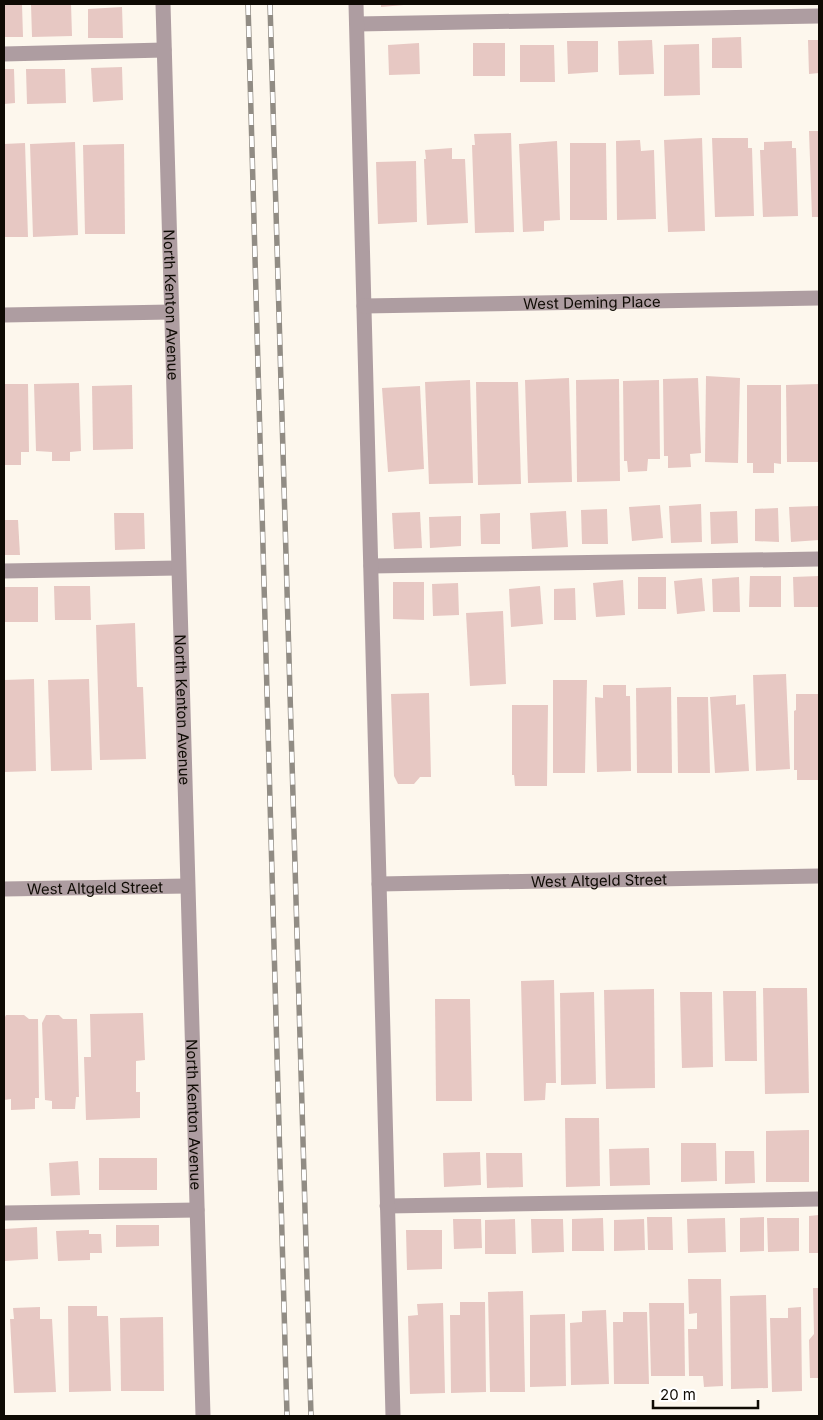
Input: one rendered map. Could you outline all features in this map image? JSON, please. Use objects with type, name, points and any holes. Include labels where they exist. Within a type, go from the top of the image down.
[{"type":"street","name":"North Kenton Avenue","points":[[163,4],[203,1416]]},
{"type":"street","points":[[356,4],[392,1416]]},
{"type":"street","points":[[357,24],[819,16]]},
{"type":"street","points":[[4,54],[164,50]]},
{"type":"street","name":"West Deming Place","points":[[364,306],[819,298]]},
{"type":"street","points":[[4,315],[171,312]]},
{"type":"street","points":[[371,566],[819,559]]},
{"type":"street","points":[[4,571],[178,568]]},
{"type":"street","name":"West Altgeld Street","points":[[379,884],[819,876]]},
{"type":"street","name":"West Altgeld Street","points":[[4,889],[187,886]]},
{"type":"street","points":[[387,1206],[819,1199]]},
{"type":"street","points":[[4,1213],[197,1210]]},
{"type":"building","points":[[4,4],[22,4],[23,37],[4,37]]},
{"type":"building","points":[[31,4],[71,4],[72,36],[32,37]]},
{"type":"building","points":[[381,4],[404,4],[404,5],[381,7]]},
{"type":"building","points":[[122,7],[123,38],[88,38],[88,9]]},
{"type":"building","points":[[741,37],[742,68],[712,68],[712,38]]},
{"type":"building","points":[[652,40],[654,74],[619,75],[618,41]]},
{"type":"building","points":[[808,40],[819,40],[819,73],[809,74]]},
{"type":"building","points":[[567,41],[598,41],[598,72],[568,74]]},
{"type":"building","points":[[419,43],[420,74],[389,75],[388,45]]},
{"type":"building","points":[[473,43],[505,43],[505,76],[473,76]]},
{"type":"building","points":[[699,44],[700,95],[664,96],[664,45]]},
{"type":"building","points":[[520,45],[554,45],[555,82],[520,82]]},
{"type":"building","points":[[122,67],[123,100],[93,102],[91,68]]},
{"type":"building","points":[[4,69],[14,69],[15,103],[4,104]]},
{"type":"building","points":[[26,69],[65,69],[66,103],[27,104]]},
{"type":"building","points":[[809,131],[819,131],[819,217],[812,217]]},
{"type":"building","points":[[511,133],[514,232],[475,233],[472,145],[475,145],[474,134]]},
{"type":"building","points":[[702,138],[705,231],[668,232],[664,140]]},
{"type":"building","points":[[712,138],[748,138],[748,148],[752,148],[754,216],[715,217]]},
{"type":"building","points":[[640,140],[641,151],[654,150],[656,219],[617,220],[616,141]]},
{"type":"building","points":[[557,141],[560,220],[544,221],[544,231],[523,232],[519,144]]},
{"type":"building","points":[[792,141],[792,148],[796,148],[798,216],[763,217],[760,150],[764,150],[764,142]]},
{"type":"building","points":[[75,142],[78,235],[33,237],[30,144]]},
{"type":"building","points":[[25,143],[28,237],[4,237],[4,144]]},
{"type":"building","points":[[570,143],[606,143],[607,220],[570,220]]},
{"type":"building","points":[[124,144],[125,234],[85,234],[83,145]]},
{"type":"building","points":[[452,148],[452,159],[465,159],[468,223],[427,225],[425,150]]},
{"type":"building","points":[[416,161],[417,222],[378,224],[376,162]]},
{"type":"building","points":[[706,376],[740,378],[738,463],[705,462]]},
{"type":"building","points":[[569,378],[572,482],[528,483],[525,380]]},
{"type":"building","points":[[698,378],[701,453],[690,454],[691,467],[668,468],[668,456],[664,456],[663,379]]},
{"type":"building","points":[[619,379],[620,481],[577,482],[576,380]]},
{"type":"building","points":[[470,380],[473,483],[429,484],[425,382]]},
{"type":"building","points":[[659,380],[660,459],[648,459],[647,471],[628,472],[627,461],[624,461],[623,381]]},
{"type":"building","points":[[476,382],[518,382],[521,484],[478,485]]},
{"type":"building","points":[[79,383],[81,451],[70,452],[70,461],[52,461],[52,452],[36,451],[34,384]]},
{"type":"building","points":[[4,384],[28,384],[29,452],[21,452],[21,465],[4,465]]},
{"type":"building","points":[[819,384],[819,462],[787,462],[786,385]]},
{"type":"building","points":[[132,385],[133,449],[93,450],[92,386]]},
{"type":"building","points":[[747,385],[781,385],[781,464],[774,463],[774,473],[753,473],[753,463],[747,463]]},
{"type":"building","points":[[420,386],[424,469],[388,472],[382,388]]},
{"type":"building","points":[[701,504],[702,542],[671,543],[669,506]]},
{"type":"building","points":[[660,505],[663,538],[632,541],[629,507]]},
{"type":"building","points":[[819,506],[819,540],[791,542],[789,507]]},
{"type":"building","points":[[778,508],[779,542],[755,541],[755,509]]},
{"type":"building","points":[[607,509],[608,544],[582,544],[581,510]]},
{"type":"building","points":[[566,511],[568,547],[532,549],[530,513]]},
{"type":"building","points":[[737,511],[738,543],[711,544],[710,512]]},
{"type":"building","points":[[420,512],[422,548],[394,549],[392,513]]},
{"type":"building","points":[[114,513],[144,513],[145,549],[115,550]]},
{"type":"building","points":[[500,513],[500,544],[481,544],[480,514]]},
{"type":"building","points":[[461,516],[461,546],[430,548],[429,517]]},
{"type":"building","points":[[4,520],[18,520],[20,555],[4,555]]},
{"type":"building","points":[[750,576],[781,576],[781,607],[749,607]]},
{"type":"building","points":[[819,576],[819,607],[794,607],[793,577]]},
{"type":"building","points":[[638,577],[666,577],[666,609],[638,609]]},
{"type":"building","points":[[739,577],[740,612],[713,612],[712,579]]},
{"type":"building","points":[[702,578],[705,611],[677,614],[674,581]]},
{"type":"building","points":[[623,580],[625,615],[596,617],[593,583]]},
{"type":"building","points":[[393,582],[424,582],[424,620],[393,619]]},
{"type":"building","points":[[458,583],[459,615],[433,616],[432,584]]},
{"type":"building","points":[[54,586],[90,586],[91,620],[55,620]]},
{"type":"building","points":[[540,586],[543,624],[511,627],[509,589]]},
{"type":"building","points":[[4,587],[38,587],[38,622],[4,622]]},
{"type":"building","points":[[575,588],[576,620],[554,620],[554,589]]},
{"type":"building","points":[[503,611],[506,684],[470,686],[466,613]]},
{"type":"building","points":[[135,623],[137,687],[143,687],[146,759],[100,760],[96,625]]},
{"type":"building","points":[[786,674],[790,769],[756,771],[753,675]]},
{"type":"building","points":[[34,679],[36,771],[4,772],[4,680]]},
{"type":"building","points":[[89,679],[92,770],[51,771],[48,680]]},
{"type":"building","points":[[553,680],[587,680],[585,773],[553,773]]},
{"type":"building","points":[[603,685],[626,685],[626,696],[630,696],[631,771],[597,772],[595,697],[603,698]]},
{"type":"building","points":[[671,687],[672,773],[637,773],[636,688]]},
{"type":"building","points":[[429,693],[431,777],[420,777],[414,784],[398,784],[394,776],[391,694]]},
{"type":"building","points":[[796,694],[819,694],[819,780],[797,780],[797,770],[794,770],[794,711],[796,710]]},
{"type":"building","points":[[736,695],[736,705],[745,704],[749,771],[715,773],[710,697]]},
{"type":"building","points":[[677,697],[708,697],[710,773],[678,773]]},
{"type":"building","points":[[512,705],[548,705],[547,786],[515,786],[514,775],[512,775]]},
{"type":"building","points":[[554,980],[556,1083],[546,1083],[545,1100],[524,1101],[521,981]]},
{"type":"building","points":[[763,988],[807,988],[809,1093],[765,1094]]},
{"type":"building","points":[[654,989],[655,1088],[606,1089],[604,990]]},
{"type":"building","points":[[723,991],[756,991],[757,1061],[725,1061]]},
{"type":"building","points":[[594,992],[596,1084],[561,1085],[560,993]]},
{"type":"building","points":[[680,992],[712,992],[713,1067],[682,1068]]},
{"type":"building","points":[[435,999],[470,999],[472,1101],[436,1101]]},
{"type":"building","points":[[143,1013],[145,1060],[136,1061],[136,1092],[140,1092],[140,1118],[86,1120],[84,1057],[91,1057],[90,1014]]},
{"type":"building","points":[[6,1015],[24,1015],[29,1019],[38,1019],[39,1098],[35,1098],[35,1109],[11,1110],[11,1099],[4,1100],[4,1019]]},
{"type":"building","points":[[46,1015],[59,1015],[63,1019],[77,1019],[79,1097],[76,1097],[75,1109],[52,1109],[52,1101],[45,1100],[42,1023]]},
{"type":"building","points":[[565,1118],[599,1118],[600,1186],[566,1187]]},
{"type":"building","points":[[809,1130],[809,1182],[766,1182],[766,1131]]},
{"type":"building","points":[[681,1143],[716,1143],[717,1181],[681,1182]]},
{"type":"building","points":[[649,1148],[650,1185],[610,1186],[609,1149]]},
{"type":"building","points":[[725,1151],[754,1151],[755,1183],[725,1184]]},
{"type":"building","points":[[480,1152],[481,1185],[444,1187],[443,1153]]},
{"type":"building","points":[[486,1153],[522,1153],[523,1187],[487,1188]]},
{"type":"building","points":[[99,1158],[157,1158],[157,1190],[99,1190]]},
{"type":"building","points":[[78,1161],[80,1195],[51,1196],[49,1163]]},
{"type":"building","points":[[819,1215],[819,1253],[809,1253],[809,1216]]},
{"type":"building","points":[[647,1217],[672,1217],[673,1250],[648,1250]]},
{"type":"building","points":[[764,1217],[764,1251],[740,1252],[740,1218]]},
{"type":"building","points":[[603,1218],[604,1251],[572,1251],[572,1219]]},
{"type":"building","points":[[725,1218],[726,1252],[688,1253],[687,1219]]},
{"type":"building","points":[[767,1218],[799,1218],[799,1251],[768,1252]]},
{"type":"building","points":[[453,1219],[481,1219],[482,1248],[454,1249]]},
{"type":"building","points":[[515,1219],[516,1254],[485,1254],[485,1220]]},
{"type":"building","points":[[531,1219],[563,1219],[564,1252],[532,1253]]},
{"type":"building","points":[[644,1219],[645,1250],[614,1251],[614,1220]]},
{"type":"building","points":[[116,1225],[159,1225],[159,1246],[116,1247]]},
{"type":"building","points":[[37,1227],[38,1259],[5,1261],[4,1229]]},
{"type":"building","points":[[89,1230],[89,1234],[101,1234],[102,1253],[90,1253],[90,1260],[58,1261],[56,1231]]},
{"type":"building","points":[[406,1230],[442,1230],[442,1269],[407,1270]]},
{"type":"building","points":[[688,1279],[721,1279],[723,1386],[704,1387],[703,1376],[689,1376],[688,1329],[697,1329],[697,1313],[689,1314]]},
{"type":"building","points":[[813,1288],[819,1288],[819,1378],[810,1378],[809,1340],[814,1334]]},
{"type":"building","points":[[523,1291],[525,1392],[490,1392],[488,1292]]},
{"type":"building","points":[[766,1295],[768,1388],[731,1389],[730,1296]]},
{"type":"building","points":[[460,1302],[485,1302],[486,1392],[451,1393],[450,1315],[460,1315]]},
{"type":"building","points":[[443,1303],[445,1393],[410,1394],[408,1316],[418,1315],[417,1304]]},
{"type":"building","points":[[649,1303],[684,1303],[685,1376],[651,1376]]},
{"type":"building","points":[[68,1306],[97,1306],[97,1316],[108,1316],[111,1391],[69,1392]]},
{"type":"building","points":[[40,1307],[40,1319],[52,1319],[56,1392],[14,1393],[10,1319],[14,1319],[13,1308]]},
{"type":"building","points":[[801,1307],[802,1391],[772,1392],[770,1318],[788,1318],[788,1308]]},
{"type":"building","points":[[606,1310],[609,1384],[571,1385],[570,1323],[582,1322],[582,1311]]},
{"type":"building","points":[[623,1312],[647,1312],[649,1384],[614,1384],[613,1322],[623,1322]]},
{"type":"building","points":[[565,1314],[566,1386],[530,1387],[530,1315]]},
{"type":"building","points":[[163,1317],[164,1391],[121,1391],[120,1318]]},
{"type":"railway","points":[[248,4],[287,1416]]},
{"type":"railway","points":[[270,4],[311,1416]]}]
